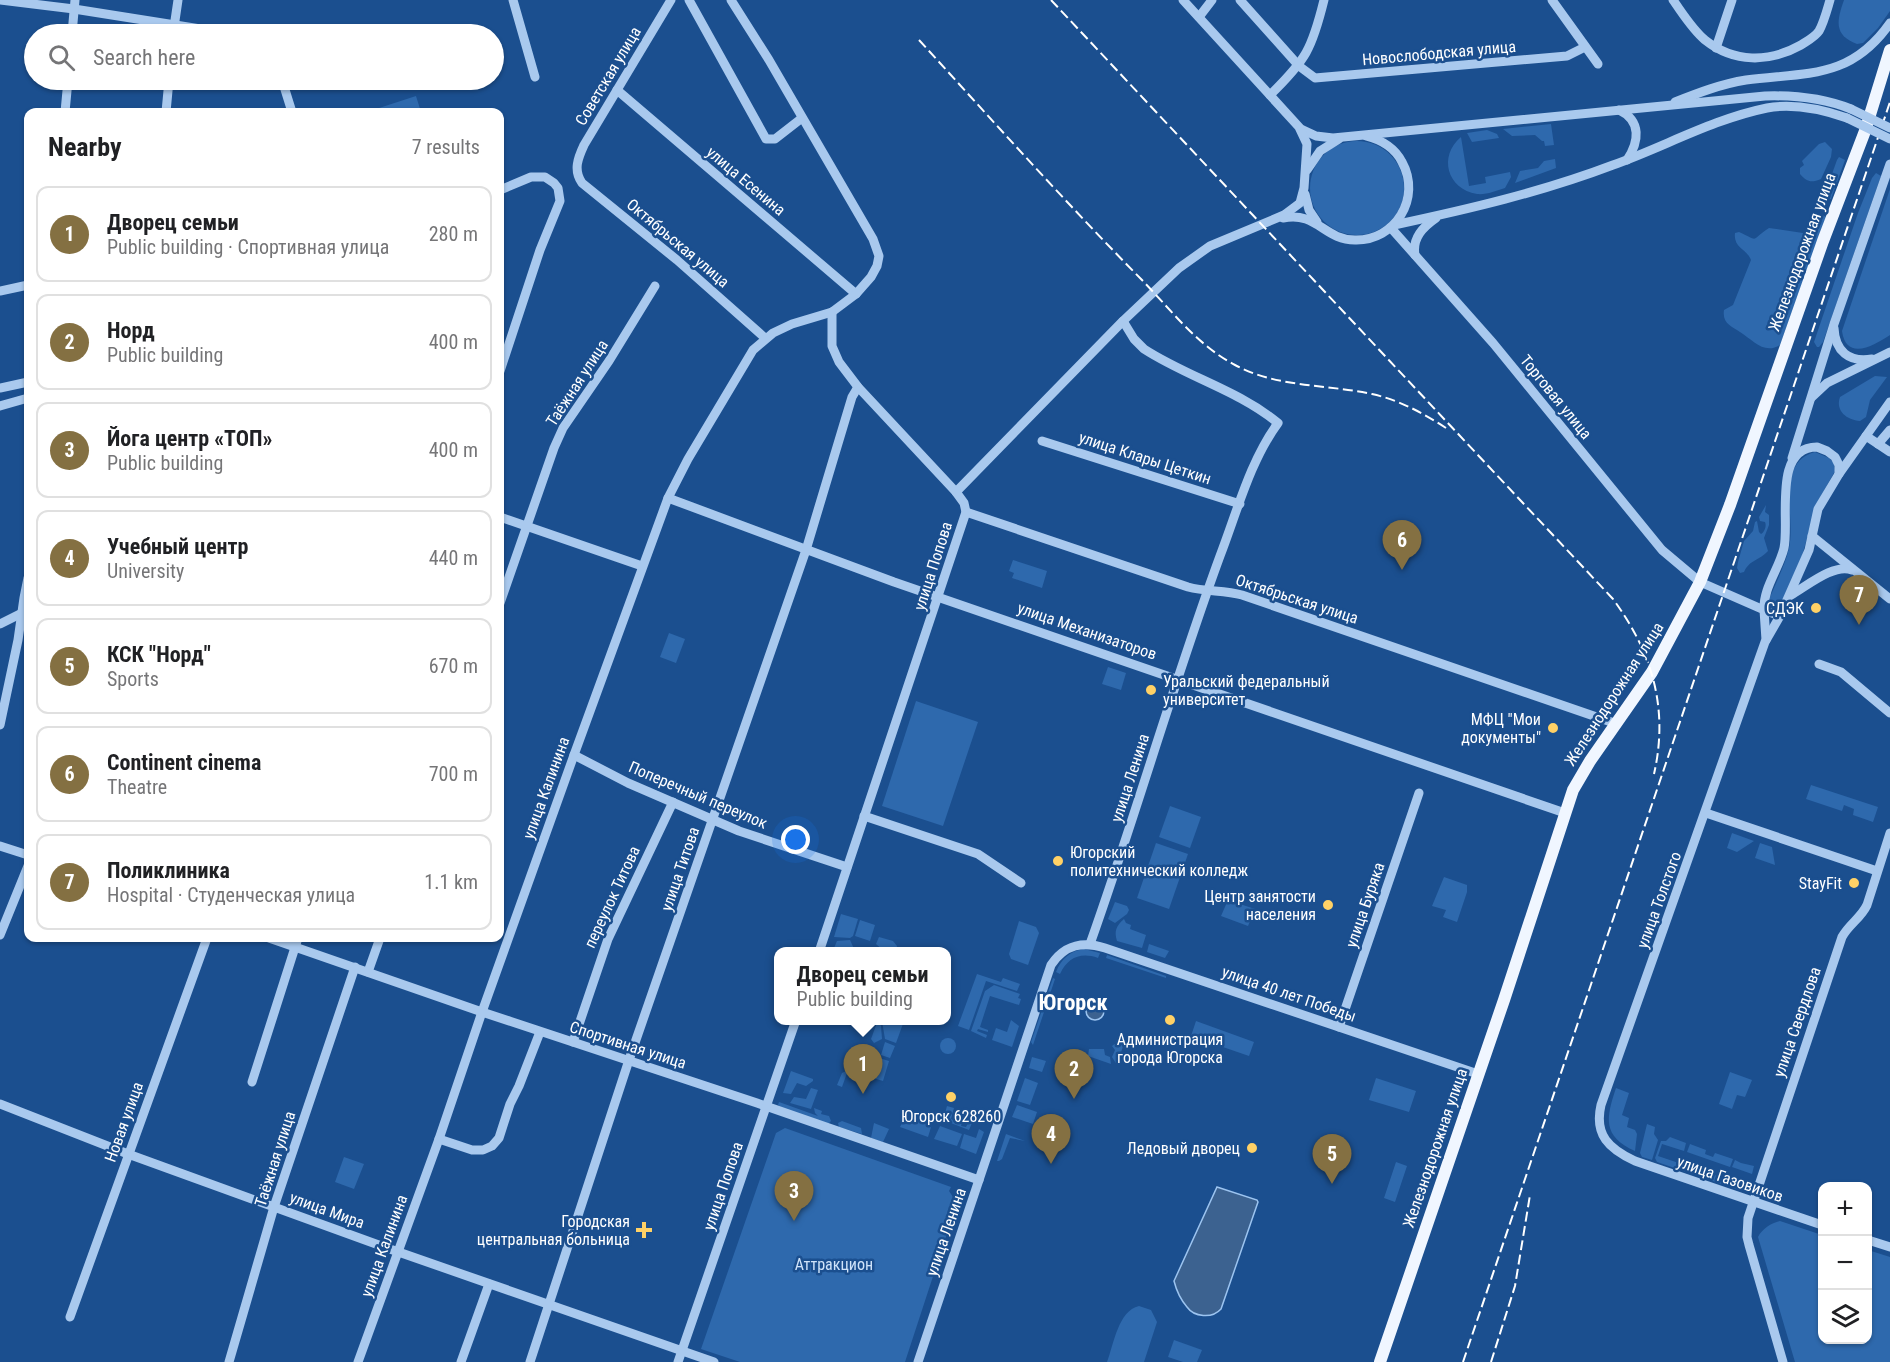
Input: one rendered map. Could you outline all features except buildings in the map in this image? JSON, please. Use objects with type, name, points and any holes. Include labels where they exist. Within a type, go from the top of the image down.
[{"type":"main road","name":"Железнодорожная улица","points":[[1380,1362],[1565,813],[1579,778],[1659,661],[1700,582],[1865,131],[1890,50]]},
{"type":"street","points":[[175,24],[178,0]]},
{"type":"street","points":[[513,0],[535,77]]},
{"type":"street","name":"Советская улица","points":[[576,169],[584,145],[671,0]]},
{"type":"street","points":[[689,0],[766,139],[775,139],[802,117]]},
{"type":"street","name":"улица Калинина","points":[[358,1362],[574,754],[668,498],[688,459],[746,361],[765,338],[781,328],[832,312],[856,294],[875,271],[878,262],[878,251],[868,231],[731,0]]},
{"type":"street","points":[[832,312],[834,352],[845,371],[956,492],[1179,268],[1220,242],[1276,219],[1298,206],[1302,200],[1306,175],[1307,144],[1299,127],[1183,0]]},
{"type":"street","points":[[1199,17],[1212,0]]},
{"type":"street","points":[[1240,0],[1299,66]]},
{"type":"street","points":[[1270,95],[1299,66],[1312,42],[1324,0]]},
{"type":"street","points":[[1552,0],[1598,64]]},
{"type":"street","points":[[1673,0],[1698,34],[1719,49],[1744,58],[1768,57],[1789,51],[1807,42],[1819,31],[1830,0]]},
{"type":"street","points":[[1719,49],[1732,0]]},
{"type":"street","points":[[1,3],[75,5],[150,24]]},
{"type":"street","points":[[73,24],[75,5]]},
{"type":"street","points":[[1661,106],[1735,83],[1795,77],[1832,69],[1863,52],[1890,23]]},
{"type":"street","name":"Новослободская улица","points":[[1299,66],[1311,77],[1324,79],[1567,56],[1585,46]]},
{"type":"street","points":[[65,108],[67,90]]},
{"type":"street","points":[[166,108],[168,90]]},
{"type":"street","points":[[285,90],[291,108]]},
{"type":"street","name":"улица Есенина","points":[[616,90],[856,294]]},
{"type":"street","points":[[1299,127],[1317,136],[1344,137],[1756,96],[1787,95],[1825,101],[1851,109],[1890,128]]},
{"type":"street","points":[[1392,226],[1508,200],[1627,160],[1710,126],[1767,108],[1796,106],[1822,110],[1847,118],[1890,139]]},
{"type":"street","points":[[1619,110],[1631,119],[1637,134],[1635,148],[1627,160]]},
{"type":"street","points":[[1276,219],[1301,216],[1335,236],[1357,240],[1372,238],[1392,226],[1402,215],[1408,200],[1409,183],[1405,168],[1397,154],[1386,144],[1358,135]]},
{"type":"street","points":[[1306,175],[1311,162],[1320,151],[1331,142],[1344,137]]},
{"type":"street","points":[[1766,642],[1764,610],[1769,588],[1784,550],[1785,495],[1791,464],[1834,324],[1890,165]]},
{"type":"street","name":"Октябрьская улица","points":[[576,169],[582,183],[677,260],[765,338]]},
{"type":"street","points":[[504,188],[531,177],[545,177],[554,183],[560,194],[560,201],[540,250],[504,359]]},
{"type":"street","points":[[1304,188],[1309,210],[1322,228]]},
{"type":"street","points":[[1415,255],[1414,246],[1418,234],[1439,215]]},
{"type":"street","name":"Торговая улица","points":[[1392,226],[1493,343],[1662,550],[1700,582],[1780,616]]},
{"type":"street","points":[[0,291],[24,286]]},
{"type":"street","name":"Таёжная улица","points":[[504,592],[563,428],[609,361],[655,286]]},
{"type":"street","name":"улица Ленина","points":[[918,1362],[1051,965],[1067,949],[1079,944],[1090,944],[1208,590],[1264,444],[1278,423],[1245,401],[1144,349],[1134,339],[1124,321]]},
{"type":"street","points":[[1834,324],[1835,339],[1846,356],[1859,360],[1888,353]]},
{"type":"street","points":[[1807,407],[1813,396],[1827,383],[1888,353]]},
{"type":"street","points":[[0,388],[24,383]]},
{"type":"street","name":"улица Титова","points":[[530,1362],[629,1060],[806,550],[852,397],[858,387]]},
{"type":"street","points":[[0,406],[24,399]]},
{"type":"street","points":[[1766,642],[1791,595],[1809,550],[1818,509],[1839,474],[1890,402]]},
{"type":"street","points":[[1878,444],[1890,430]]},
{"type":"street","points":[[1866,436],[1890,452]]},
{"type":"street","name":"улица Клары Цеткин","points":[[1042,441],[1240,504]]},
{"type":"street","points":[[1791,464],[1803,450],[1817,447],[1835,457],[1839,465],[1839,474]]},
{"type":"street","points":[[966,510],[964,493],[969,480]]},
{"type":"street","name":"улица Попова","points":[[820,947],[966,510],[956,492]]},
{"type":"street","name":"улица Механизаторов","points":[[668,498],[806,550],[1565,813]]},
{"type":"street","name":"Октябрьская улица","points":[[966,510],[1178,584],[1200,590],[1228,591],[1242,595],[1617,724]]},
{"type":"street","points":[[504,518],[642,566]]},
{"type":"street","points":[[1812,536],[1890,599]]},
{"type":"street","points":[[1791,595],[1833,570],[1845,568],[1857,572]]},
{"type":"street","points":[[1737,598],[1753,599],[1762,595],[1769,588]]},
{"type":"street","points":[[0,624],[24,612]]},
{"type":"street","points":[[0,725],[24,617]]},
{"type":"street","name":"улица Толстого","points":[[1628,1158],[1613,1148],[1603,1137],[1598,1122],[1601,1105],[1766,642]]},
{"type":"street","points":[[1819,664],[1841,672],[1890,713]]},
{"type":"street","name":"Поперечный переулок","points":[[574,754],[628,783],[739,831],[847,867]]},
{"type":"street","name":"улица Буряка","points":[[1339,1027],[1419,794]]},
{"type":"street","name":"переулок Титова","points":[[573,1042],[611,930],[674,802]]},
{"type":"street","points":[[1706,813],[1877,871]]},
{"type":"street","points":[[864,816],[978,854],[1021,883]]},
{"type":"street","name":"улица Свердлова","points":[[1783,1362],[1747,1237],[1752,1203],[1842,937],[1865,910],[1877,871],[1886,860],[1890,833]]},
{"type":"street","points":[[0,846],[24,854]]},
{"type":"street","points":[[0,935],[24,876]]},
{"type":"street","name":"Новая улица","points":[[70,1317],[206,942]]},
{"type":"street","points":[[252,1082],[296,942]]},
{"type":"street","name":"Спортивная улица","points":[[296,942],[368,972],[482,1012],[979,1180]]},
{"type":"street","points":[[368,972],[379,942]]},
{"type":"street","name":"улица 40 лет Победы","points":[[1090,944],[1478,1074]]},
{"type":"street","name":"Таёжная улица","points":[[229,1362],[274,1207],[355,967]]},
{"type":"street","name":"улица Попова","points":[[678,1362],[794,1025]]},
{"type":"street","points":[[439,1139],[472,1150],[483,1150],[492,1146],[499,1138],[510,1104],[540,1032]]},
{"type":"street","name":"улица Мира","points":[[0,1104],[128,1154],[398,1252],[714,1362]]},
{"type":"street","name":"улица Газовиков","points":[[1628,1158],[1752,1203],[1818,1224]]},
{"type":"street","points":[[1872,1241],[1890,1247]]},
{"type":"street","points":[[461,1362],[489,1284]]},
{"type":"green space","points":[[1844,0],[1890,0],[1890,11],[1863,43],[1857,44],[1840,31],[1839,20]]},
{"type":"green space","points":[[416,96],[420,108],[379,108]]},
{"type":"green space","points":[[1551,124],[1554,145],[1545,146],[1544,141],[1535,135],[1512,136],[1503,129]]},
{"type":"green space","points":[[1487,130],[1497,134],[1499,138],[1472,142],[1467,133]]},
{"type":"green space","points":[[1461,137],[1469,186],[1486,183],[1485,177],[1510,172],[1511,177],[1505,188],[1477,194],[1459,186],[1449,171],[1448,162],[1454,145]]},
{"type":"green space","points":[[1357,141],[1375,145],[1390,155],[1400,170],[1404,188],[1400,206],[1390,221],[1375,231],[1357,235],[1339,231],[1324,221],[1314,206],[1310,188],[1314,170],[1324,155],[1339,145]]},
{"type":"green space","points":[[1825,142],[1832,149],[1831,157],[1821,179],[1807,180],[1800,174],[1800,168],[1804,165],[1802,161],[1819,144]]},
{"type":"green space","points":[[1839,157],[1845,160],[1831,199],[1827,200],[1824,196]]},
{"type":"green space","points":[[1555,159],[1556,168],[1515,183],[1520,171],[1538,168],[1544,161]]},
{"type":"green space","points":[[1876,173],[1881,176],[1823,342],[1817,347],[1814,342],[1858,213]]},
{"type":"green space","points":[[1890,189],[1890,335],[1877,343],[1855,349],[1849,346],[1842,331]]},
{"type":"green space","points":[[1821,214],[1826,217],[1780,345],[1769,348],[1759,345],[1730,326],[1724,318],[1724,310],[1733,305],[1751,260],[1736,242],[1735,233],[1739,232],[1755,239],[1769,228],[1803,233],[1812,228]]},
{"type":"green space","points":[[1875,376],[1887,377],[1870,400],[1866,417],[1860,421],[1843,414],[1839,407],[1840,397]]},
{"type":"green space","points":[[1815,452],[1829,458],[1834,463],[1835,471],[1817,503],[1802,556],[1781,605],[1772,609],[1768,606],[1768,602],[1789,548],[1791,479],[1795,467],[1803,458]]},
{"type":"green space","points":[[1766,505],[1765,512],[1769,515],[1769,525],[1764,538],[1768,551],[1740,573],[1737,568],[1744,541],[1753,531],[1757,521],[1759,532],[1761,534],[1764,531],[1765,522],[1760,521],[1759,517]]},
{"type":"green space","points":[[1013,560],[1047,571],[1042,588],[1012,578],[1014,573],[1009,571]]},
{"type":"green space","points":[[669,633],[685,639],[676,663],[660,657]]},
{"type":"green space","points":[[1108,667],[1126,673],[1121,690],[1102,684]]},
{"type":"green space","points":[[916,701],[978,722],[943,826],[882,806]]},
{"type":"green space","points":[[1811,785],[1878,807],[1873,822],[1853,815],[1854,809],[1844,805],[1842,811],[1806,799]]},
{"type":"green space","points":[[1170,806],[1201,817],[1190,848],[1159,837]]},
{"type":"green space","points":[[1732,833],[1754,841],[1737,852],[1727,848]]},
{"type":"green space","points":[[1156,843],[1188,854],[1169,909],[1137,898]]},
{"type":"green space","points":[[1760,843],[1772,847],[1775,865],[1755,858]]},
{"type":"green space","points":[[1444,877],[1467,885],[1467,892],[1457,922],[1443,917],[1446,910],[1432,906]]},
{"type":"green space","points":[[1228,900],[1255,909],[1248,926],[1221,916]]},
{"type":"green space","points":[[1115,902],[1127,906],[1129,910],[1115,923],[1108,919]]},
{"type":"green space","points":[[841,914],[858,919],[853,936],[850,938],[834,937]]},
{"type":"green space","points":[[1124,919],[1131,925],[1130,929],[1146,935],[1142,948],[1117,941],[1116,929]]},
{"type":"green space","points":[[860,920],[875,925],[870,941],[855,936]]},
{"type":"green space","points":[[1019,921],[1036,927],[1039,933],[1028,965],[1011,959],[1009,954]]},
{"type":"green space","points":[[879,937],[893,941],[897,946],[879,947],[876,944]]},
{"type":"green space","points":[[850,940],[853,947],[834,947],[837,941]]},
{"type":"green space","points":[[1149,944],[1169,951],[1165,958],[1147,952]]},
{"type":"green space","points":[[1084,949],[1100,953],[1098,958],[1076,957],[1067,963],[1060,974],[1056,972],[1067,956]]},
{"type":"green space","points":[[1107,955],[1166,976],[1166,978],[1106,958]]},
{"type":"green space","points":[[977,974],[1001,982],[1003,978],[1020,984],[1017,991],[986,981],[969,1030],[958,1026]]},
{"type":"green space","points":[[1053,978],[1055,979],[1033,1045],[1031,1042]]},
{"type":"green space","points":[[994,985],[1020,994],[1018,998],[1021,999],[1019,1005],[990,996],[980,1027],[988,1032],[978,1029],[977,1031],[987,1035],[986,1038],[971,1031],[985,991]]},
{"type":"green space","points":[[1011,1020],[1019,1026],[1012,1047],[992,1040],[996,1028],[1007,1032]]},
{"type":"green space","points":[[1196,1021],[1254,1042],[1249,1056],[1191,1036]]},
{"type":"green space","points":[[876,1025],[880,1025],[882,1039],[874,1043],[871,1039]]},
{"type":"green space","points":[[883,1025],[903,1025],[896,1043],[885,1039]]},
{"type":"green space","points":[[948,1038],[956,1046],[948,1054],[940,1046]]},
{"type":"green space","points":[[1121,1039],[1124,1043],[1117,1065],[1112,1057],[1115,1050],[1112,1046]]},
{"type":"green space","points":[[885,1042],[895,1046],[890,1058],[881,1055]]},
{"type":"green space","points":[[1089,1049],[1104,1049],[1105,1055],[1110,1057],[1111,1064],[1088,1056]]},
{"type":"green space","points":[[1032,1057],[1046,1061],[1042,1072],[1029,1068]]},
{"type":"green space","points":[[879,1058],[889,1061],[883,1081],[873,1078],[875,1071],[872,1065]]},
{"type":"green space","points":[[859,1065],[869,1066],[872,1071],[870,1076],[853,1070],[847,1073],[842,1087],[837,1085],[842,1073]]},
{"type":"green space","points":[[791,1071],[813,1079],[813,1081],[806,1086],[797,1083],[791,1094],[783,1093]]},
{"type":"green space","points":[[1730,1072],[1752,1080],[1745,1097],[1737,1095],[1732,1109],[1719,1104]]},
{"type":"green space","points":[[1025,1078],[1038,1083],[1030,1105],[1017,1101]]},
{"type":"green space","points":[[1376,1078],[1416,1091],[1409,1112],[1369,1100]]},
{"type":"green space","points":[[811,1088],[818,1090],[811,1109],[790,1103],[794,1097],[806,1099]]},
{"type":"green space","points":[[1616,1088],[1629,1093],[1622,1115],[1629,1118],[1627,1127],[1635,1130],[1637,1134],[1635,1151],[1617,1139],[1609,1125],[1610,1108]]},
{"type":"green space","points":[[779,1102],[818,1116],[814,1108],[822,1111],[821,1114],[829,1116],[831,1121],[828,1124],[782,1108],[778,1105]]},
{"type":"green space","points":[[1017,1105],[1037,1112],[1033,1124],[1012,1117]]},
{"type":"green space","points":[[947,1106],[954,1108],[951,1119],[962,1123],[961,1126],[966,1127],[972,1115],[975,1116],[969,1130],[943,1120]]},
{"type":"green space","points":[[906,1115],[932,1124],[928,1137],[900,1127]]},
{"type":"green space","points":[[842,1121],[861,1128],[862,1134],[839,1127],[838,1123]]},
{"type":"green space","points":[[874,1123],[889,1129],[883,1142],[871,1138]]},
{"type":"green space","points":[[1647,1124],[1655,1127],[1654,1134],[1658,1140],[1652,1160],[1642,1157],[1640,1153]]},
{"type":"green space","points":[[940,1126],[962,1134],[957,1146],[934,1139]]},
{"type":"green space","name":"Аттракцион","points":[[785,1128],[951,1187],[949,1191],[957,1203],[905,1362],[740,1362],[701,1349],[776,1133]]},
{"type":"green space","points":[[979,1129],[984,1132],[976,1154],[960,1148],[964,1134],[976,1138]]},
{"type":"green space","points":[[1006,1134],[1025,1141],[1010,1138],[1002,1159],[997,1161]]},
{"type":"green space","points":[[1670,1137],[1686,1143],[1684,1151],[1662,1144],[1658,1156],[1747,1186],[1742,1191],[1657,1162],[1655,1158],[1661,1141],[1666,1141]]},
{"type":"green space","points":[[1690,1144],[1706,1150],[1705,1154],[1713,1157],[1715,1153],[1733,1159],[1730,1167],[1687,1152]]},
{"type":"green space","points":[[344,1157],[364,1164],[354,1189],[335,1182]]},
{"type":"green space","points":[[1735,1160],[1754,1166],[1752,1174],[1732,1167]]},
{"type":"green space","points":[[1396,1162],[1407,1166],[1395,1202],[1384,1198]]},
{"type":"green space","points":[[1780,1221],[1818,1234],[1818,1344],[1872,1344],[1872,1251],[1890,1257],[1890,1362],[1795,1362],[1758,1237],[1773,1223]]},
{"type":"green space","points":[[1139,1306],[1151,1310],[1157,1322],[1144,1362],[1107,1362],[1121,1321],[1132,1309]]},
{"type":"green space","points":[[1174,1340],[1202,1350],[1197,1362],[1183,1362],[1168,1357]]},
{"type":"shaded area","points":[[1095,1002],[1101,1005],[1104,1011],[1101,1017],[1095,1020],[1089,1017],[1086,1011],[1089,1005]]},
{"type":"shaded area","points":[[1217,1187],[1258,1202],[1221,1309],[1213,1314],[1198,1315],[1187,1307],[1174,1281]]},
{"type":"railway","points":[[1051,0],[1613,599],[1638,639],[1654,682],[1659,726],[1654,774]]},
{"type":"railway","points":[[919,40],[1029,161],[1185,326],[1221,357],[1268,378],[1372,394],[1392,400],[1429,417],[1446,428]]},
{"type":"railway","points":[[1463,1362],[1890,102]]},
{"type":"railway","points":[[1491,1362],[1515,1286],[1530,1195]]},
{"type":"place","name":"Continent cinema","points":[[1402,570]]},
{"type":"place","name":"СДЭК","points":[[1816,608]]},
{"type":"place","name":"Поликлиника","points":[[1859,625]]},
{"type":"place","name":"Уральский федеральный университет","points":[[1151,690]]},
{"type":"place","name":"МФЦ \"Мои документы\"","points":[[1553,728]]},
{"type":"place","name":"Югорский политехнический колледж","points":[[1058,861]]},
{"type":"place","name":"StayFit","points":[[1854,883]]},
{"type":"place","name":"Центр занятости населения","points":[[1328,905]]},
{"type":"place","name":"Администрация города Югорска","points":[[1170,1020]]},
{"type":"place","name":"Дворец семьи","points":[[863,1094]]},
{"type":"place","name":"Югорск 628260","points":[[951,1097]]},
{"type":"place","name":"Норд","points":[[1074,1099]]},
{"type":"place","name":"Ледовый дворец","points":[[1252,1148]]},
{"type":"place","name":"Учебный центр","points":[[1051,1164]]},
{"type":"place","name":"КСК \"Норд\"","points":[[1332,1184]]},
{"type":"place","name":"Йога центр «ТОП»","points":[[794,1221]]},
{"type":"place","name":"Городская центральная больница","points":[[644,1230]]},
{"type":"district","name":"Югорск","points":[[1073,1002]]}]
